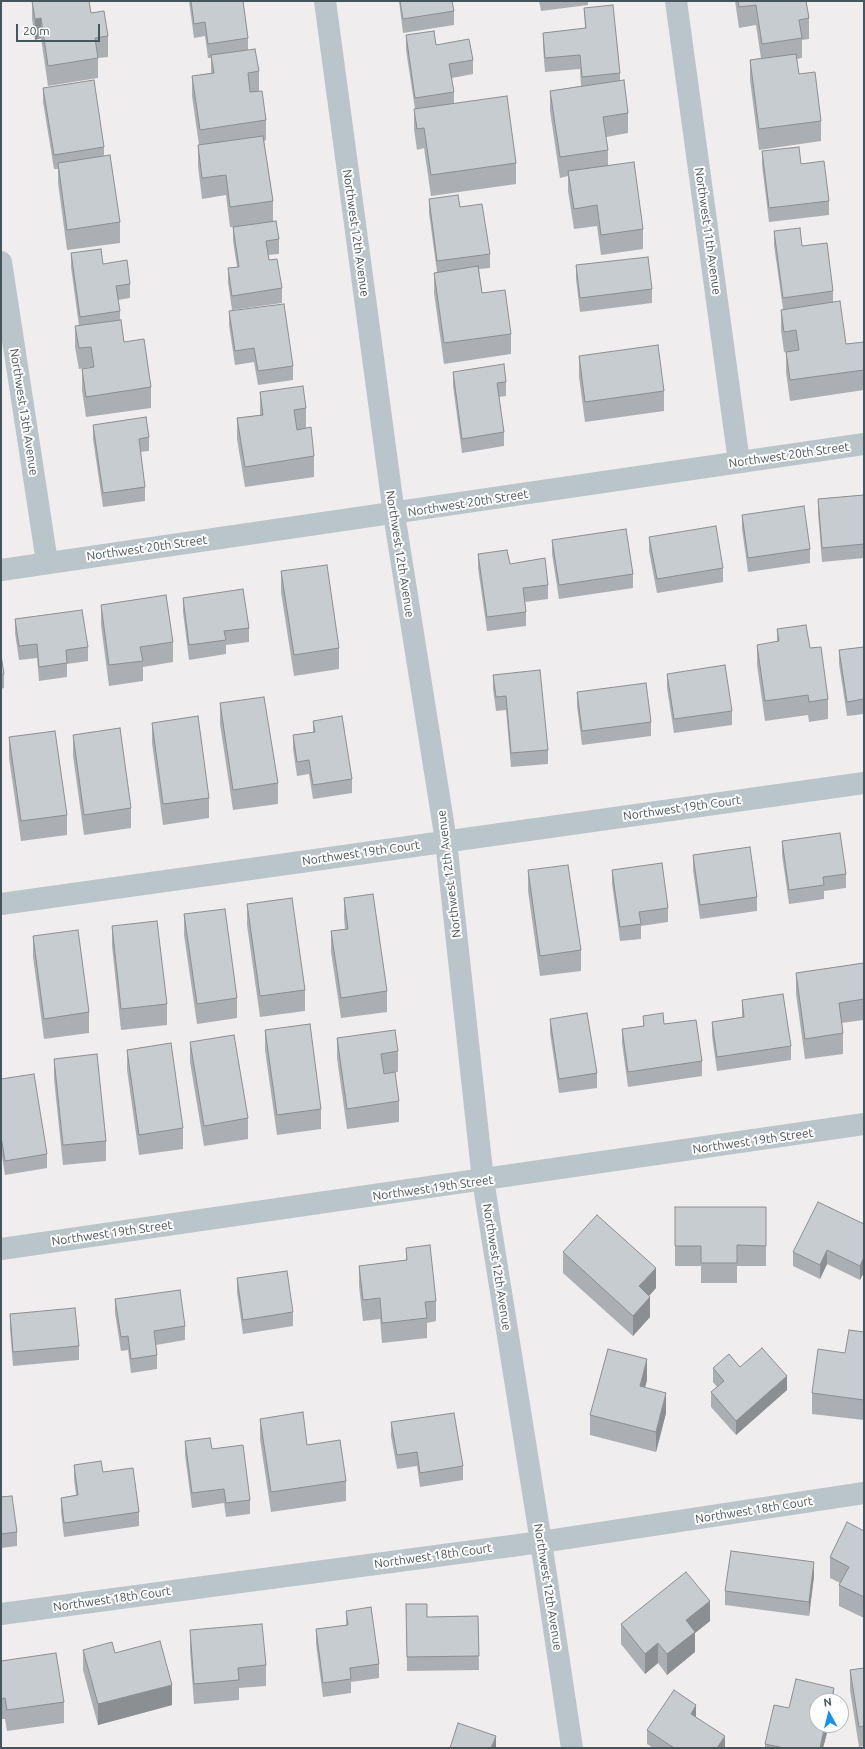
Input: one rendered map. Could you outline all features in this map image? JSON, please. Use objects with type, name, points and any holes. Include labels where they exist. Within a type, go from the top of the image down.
[{"type":"street","name":"Northwest 12th Avenue","points":[[325,1],[394,514],[446,841],[482,1180],[541,1542],[572,1748]]},
{"type":"street","name":"Northwest 11th Avenue","points":[[676,1],[740,462]]},
{"type":"street","name":"Northwest 13th Avenue","points":[[1,262],[47,562]]},
{"type":"street","name":"Northwest 20th Street","points":[[1,570],[47,562],[394,514],[864,444]]},
{"type":"street","name":"Northwest 19th Court","points":[[1,904],[864,783]]},
{"type":"street","name":"Northwest 19th Street","points":[[1,1249],[864,1124]]},
{"type":"street","name":"Northwest 18th Court","points":[[1,1614],[541,1542],[864,1493]]},
{"type":"building","points":[[32,1],[89,1],[91,13],[104,11],[108,36],[95,38],[98,58],[48,66],[41,18],[35,19]]},
{"type":"building","points":[[191,1],[243,1],[248,38],[208,44],[205,22],[194,24]]},
{"type":"building","points":[[400,1],[452,1],[454,11],[403,19]]},
{"type":"building","points":[[738,1],[806,1],[809,18],[799,20],[802,38],[762,44],[756,5],[739,7]]},
{"type":"building","points":[[613,5],[620,73],[582,77],[580,55],[545,58],[543,33],[586,28],[584,8]]},
{"type":"building","points":[[434,31],[436,45],[469,39],[473,60],[449,64],[454,92],[415,98],[406,35]]},
{"type":"building","points":[[255,49],[259,71],[248,73],[250,92],[262,91],[266,120],[200,130],[192,76],[214,73],[211,55]]},
{"type":"building","points":[[796,54],[799,74],[815,72],[821,121],[759,129],[750,60]]},
{"type":"building","points":[[94,80],[104,147],[54,155],[43,88]]},
{"type":"building","points":[[624,80],[628,113],[603,117],[608,150],[560,157],[550,91]]},
{"type":"building","points":[[507,96],[516,163],[431,175],[424,128],[417,129],[414,109]]},
{"type":"building","points":[[263,136],[273,201],[230,207],[226,175],[202,178],[198,145]]},
{"type":"building","points":[[799,147],[801,164],[824,161],[829,201],[769,208],[762,151]]},
{"type":"building","points":[[110,155],[120,222],[67,230],[58,163]]},
{"type":"building","points":[[634,162],[643,229],[601,235],[597,205],[574,209],[568,171]]},
{"type":"building","points":[[458,195],[460,207],[482,204],[490,254],[437,261],[429,199]]},
{"type":"building","points":[[276,221],[279,239],[266,241],[269,260],[277,259],[282,288],[232,296],[228,268],[239,267],[233,227]]},
{"type":"building","points":[[800,228],[802,246],[827,243],[833,291],[783,298],[774,231]]},
{"type":"building","points":[[101,249],[103,264],[127,260],[130,284],[116,286],[120,311],[80,317],[71,253]]},
{"type":"building","points":[[648,257],[652,289],[580,298],[576,265]]},
{"type":"building","points":[[478,266],[482,293],[505,290],[511,334],[444,343],[434,273]]},
{"type":"building","points":[[840,301],[846,344],[864,342],[864,370],[790,380],[786,352],[799,350],[796,330],[784,332],[781,310]]},
{"type":"building","points":[[284,304],[293,366],[258,371],[254,348],[235,351],[229,311]]},
{"type":"building","points":[[121,320],[124,342],[144,339],[151,387],[86,397],[82,369],[94,367],[91,347],[79,348],[75,326]]},
{"type":"building","points":[[658,345],[664,391],[585,402],[579,356]]},
{"type":"building","points":[[504,364],[506,382],[497,383],[504,432],[462,439],[453,372]]},
{"type":"building","points":[[303,386],[306,408],[294,410],[297,430],[311,427],[314,456],[245,467],[237,418],[263,415],[260,392]]},
{"type":"building","points":[[146,417],[149,437],[139,439],[145,487],[103,493],[93,425]]},
{"type":"building","points":[[864,495],[864,544],[822,548],[818,499]]},
{"type":"building","points":[[804,506],[810,549],[748,558],[742,515]]},
{"type":"building","points":[[716,526],[723,568],[657,579],[649,537]]},
{"type":"building","points":[[626,529],[633,574],[559,585],[552,540]]},
{"type":"building","points":[[507,550],[510,564],[545,558],[548,585],[523,588],[526,612],[487,617],[478,554]]},
{"type":"building","points":[[327,565],[339,648],[294,655],[281,571]]},
{"type":"building","points":[[243,589],[249,628],[224,631],[226,640],[189,645],[183,598]]},
{"type":"building","points":[[166,595],[173,642],[140,647],[143,661],[109,665],[101,605]]},
{"type":"building","points":[[82,610],[88,647],[66,650],[67,663],[39,667],[37,644],[19,646],[15,619]]},
{"type":"building","points":[[806,625],[810,648],[821,647],[828,699],[809,702],[808,695],[765,701],[757,645],[779,641],[777,629]]},
{"type":"building","points":[[864,647],[864,699],[847,702],[839,650]]},
{"type":"building","points":[[1,655],[4,674],[1,675]]},
{"type":"building","points":[[725,665],[732,711],[674,719],[667,674]]},
{"type":"building","points":[[540,670],[548,750],[511,753],[506,696],[496,697],[493,675]]},
{"type":"building","points":[[646,683],[651,722],[582,731],[577,692]]},
{"type":"building","points":[[264,697],[278,783],[233,790],[220,703]]},
{"type":"building","points":[[198,716],[209,798],[163,804],[152,723]]},
{"type":"building","points":[[342,716],[352,779],[313,785],[309,760],[297,762],[293,735],[315,732],[313,721]]},
{"type":"building","points":[[120,728],[131,808],[84,815],[73,735]]},
{"type":"building","points":[[55,731],[67,815],[21,821],[9,737]]},
{"type":"building","points":[[840,833],[846,874],[823,877],[824,885],[789,890],[782,841]]},
{"type":"building","points":[[750,847],[757,897],[700,905],[693,855]]},
{"type":"building","points":[[662,863],[668,908],[639,912],[641,924],[620,927],[612,870]]},
{"type":"building","points":[[568,865],[581,950],[540,956],[528,870]]},
{"type":"building","points":[[373,894],[387,991],[341,998],[331,931],[348,929],[344,898]]},
{"type":"building","points":[[292,898],[305,990],[260,996],[247,904]]},
{"type":"building","points":[[225,909],[237,998],[197,1004],[184,914]]},
{"type":"building","points":[[157,921],[167,1004],[121,1009],[112,926]]},
{"type":"building","points":[[78,930],[89,1012],[44,1019],[33,936]]},
{"type":"building","points":[[864,963],[864,999],[839,1003],[843,1033],[805,1039],[796,973]]},
{"type":"building","points":[[783,994],[791,1046],[717,1057],[712,1022],[744,1017],[742,1000]]},
{"type":"building","points":[[587,1013],[597,1073],[559,1079],[550,1019]]},
{"type":"building","points":[[663,1013],[664,1024],[696,1020],[702,1061],[628,1072],[622,1029],[644,1026],[643,1016]]},
{"type":"building","points":[[310,1024],[321,1109],[277,1115],[265,1030]]},
{"type":"building","points":[[395,1030],[398,1051],[381,1054],[384,1074],[395,1072],[399,1101],[347,1109],[337,1038]]},
{"type":"building","points":[[234,1035],[248,1118],[204,1126],[190,1042]]},
{"type":"building","points":[[171,1043],[183,1128],[139,1135],[127,1050]]},
{"type":"building","points":[[97,1054],[106,1141],[63,1145],[54,1059]]},
{"type":"building","points":[[34,1074],[47,1154],[5,1161],[1,1136],[1,1079]]},
{"type":"building","points":[[818,1202],[864,1224],[864,1257],[860,1266],[827,1250],[820,1265],[793,1252]]},
{"type":"building","points":[[675,1207],[766,1207],[766,1246],[737,1245],[737,1263],[701,1263],[701,1246],[675,1246]]},
{"type":"building","points":[[597,1215],[656,1268],[639,1286],[650,1297],[633,1316],[563,1252]]},
{"type":"building","points":[[430,1245],[436,1301],[425,1302],[427,1318],[382,1323],[380,1298],[363,1300],[359,1266],[407,1260],[406,1248]]},
{"type":"building","points":[[287,1271],[293,1312],[243,1320],[237,1278]]},
{"type":"building","points":[[180,1290],[185,1326],[154,1331],[157,1355],[131,1359],[128,1336],[121,1337],[115,1299]]},
{"type":"building","points":[[75,1308],[79,1346],[13,1352],[10,1314]]},
{"type":"building","points":[[849,1330],[864,1332],[864,1400],[812,1393],[818,1349],[845,1353]]},
{"type":"building","points":[[762,1348],[787,1376],[736,1421],[711,1392],[724,1381],[713,1368],[729,1354],[740,1367]]},
{"type":"building","points":[[608,1349],[647,1359],[640,1386],[666,1393],[656,1432],[590,1415]]},
{"type":"building","points":[[303,1412],[307,1445],[340,1440],[346,1481],[271,1492],[260,1419]]},
{"type":"building","points":[[454,1413],[463,1466],[420,1473],[417,1452],[397,1455],[391,1422]]},
{"type":"building","points":[[210,1438],[212,1449],[243,1445],[250,1500],[226,1503],[224,1489],[192,1493],[185,1441]]},
{"type":"building","points":[[101,1461],[103,1472],[133,1468],[139,1512],[64,1523],[61,1498],[78,1495],[74,1465]]},
{"type":"building","points":[[12,1496],[17,1532],[1,1534],[1,1497]]},
{"type":"building","points":[[847,1522],[864,1531],[864,1597],[839,1585],[849,1567],[830,1557]]},
{"type":"building","points":[[731,1551],[814,1562],[809,1602],[725,1591]]},
{"type":"building","points":[[686,1572],[710,1601],[686,1620],[695,1632],[667,1654],[658,1643],[645,1654],[621,1624]]},
{"type":"building","points":[[406,1604],[427,1604],[427,1617],[478,1616],[479,1656],[407,1657]]},
{"type":"building","points":[[371,1607],[379,1664],[350,1668],[351,1679],[323,1683],[316,1629],[348,1625],[346,1611]]},
{"type":"building","points":[[262,1624],[266,1665],[238,1668],[239,1680],[194,1684],[190,1630]]},
{"type":"building","points":[[160,1641],[172,1685],[98,1704],[83,1650],[112,1642],[115,1653]]},
{"type":"building","points":[[56,1653],[64,1702],[7,1710],[5,1698],[1,1699],[1,1661]]},
{"type":"building","points":[[864,1668],[864,1726],[859,1727],[850,1670]]},
{"type":"building","points":[[796,1679],[834,1688],[833,1693],[809,1693],[809,1733],[823,1733],[820,1748],[784,1748],[765,1744],[774,1705],[789,1708]]},
{"type":"building","points":[[674,1690],[696,1705],[691,1714],[725,1736],[717,1748],[674,1748],[647,1730]]},
{"type":"building","points":[[458,1723],[496,1736],[491,1748],[450,1748]]}]
